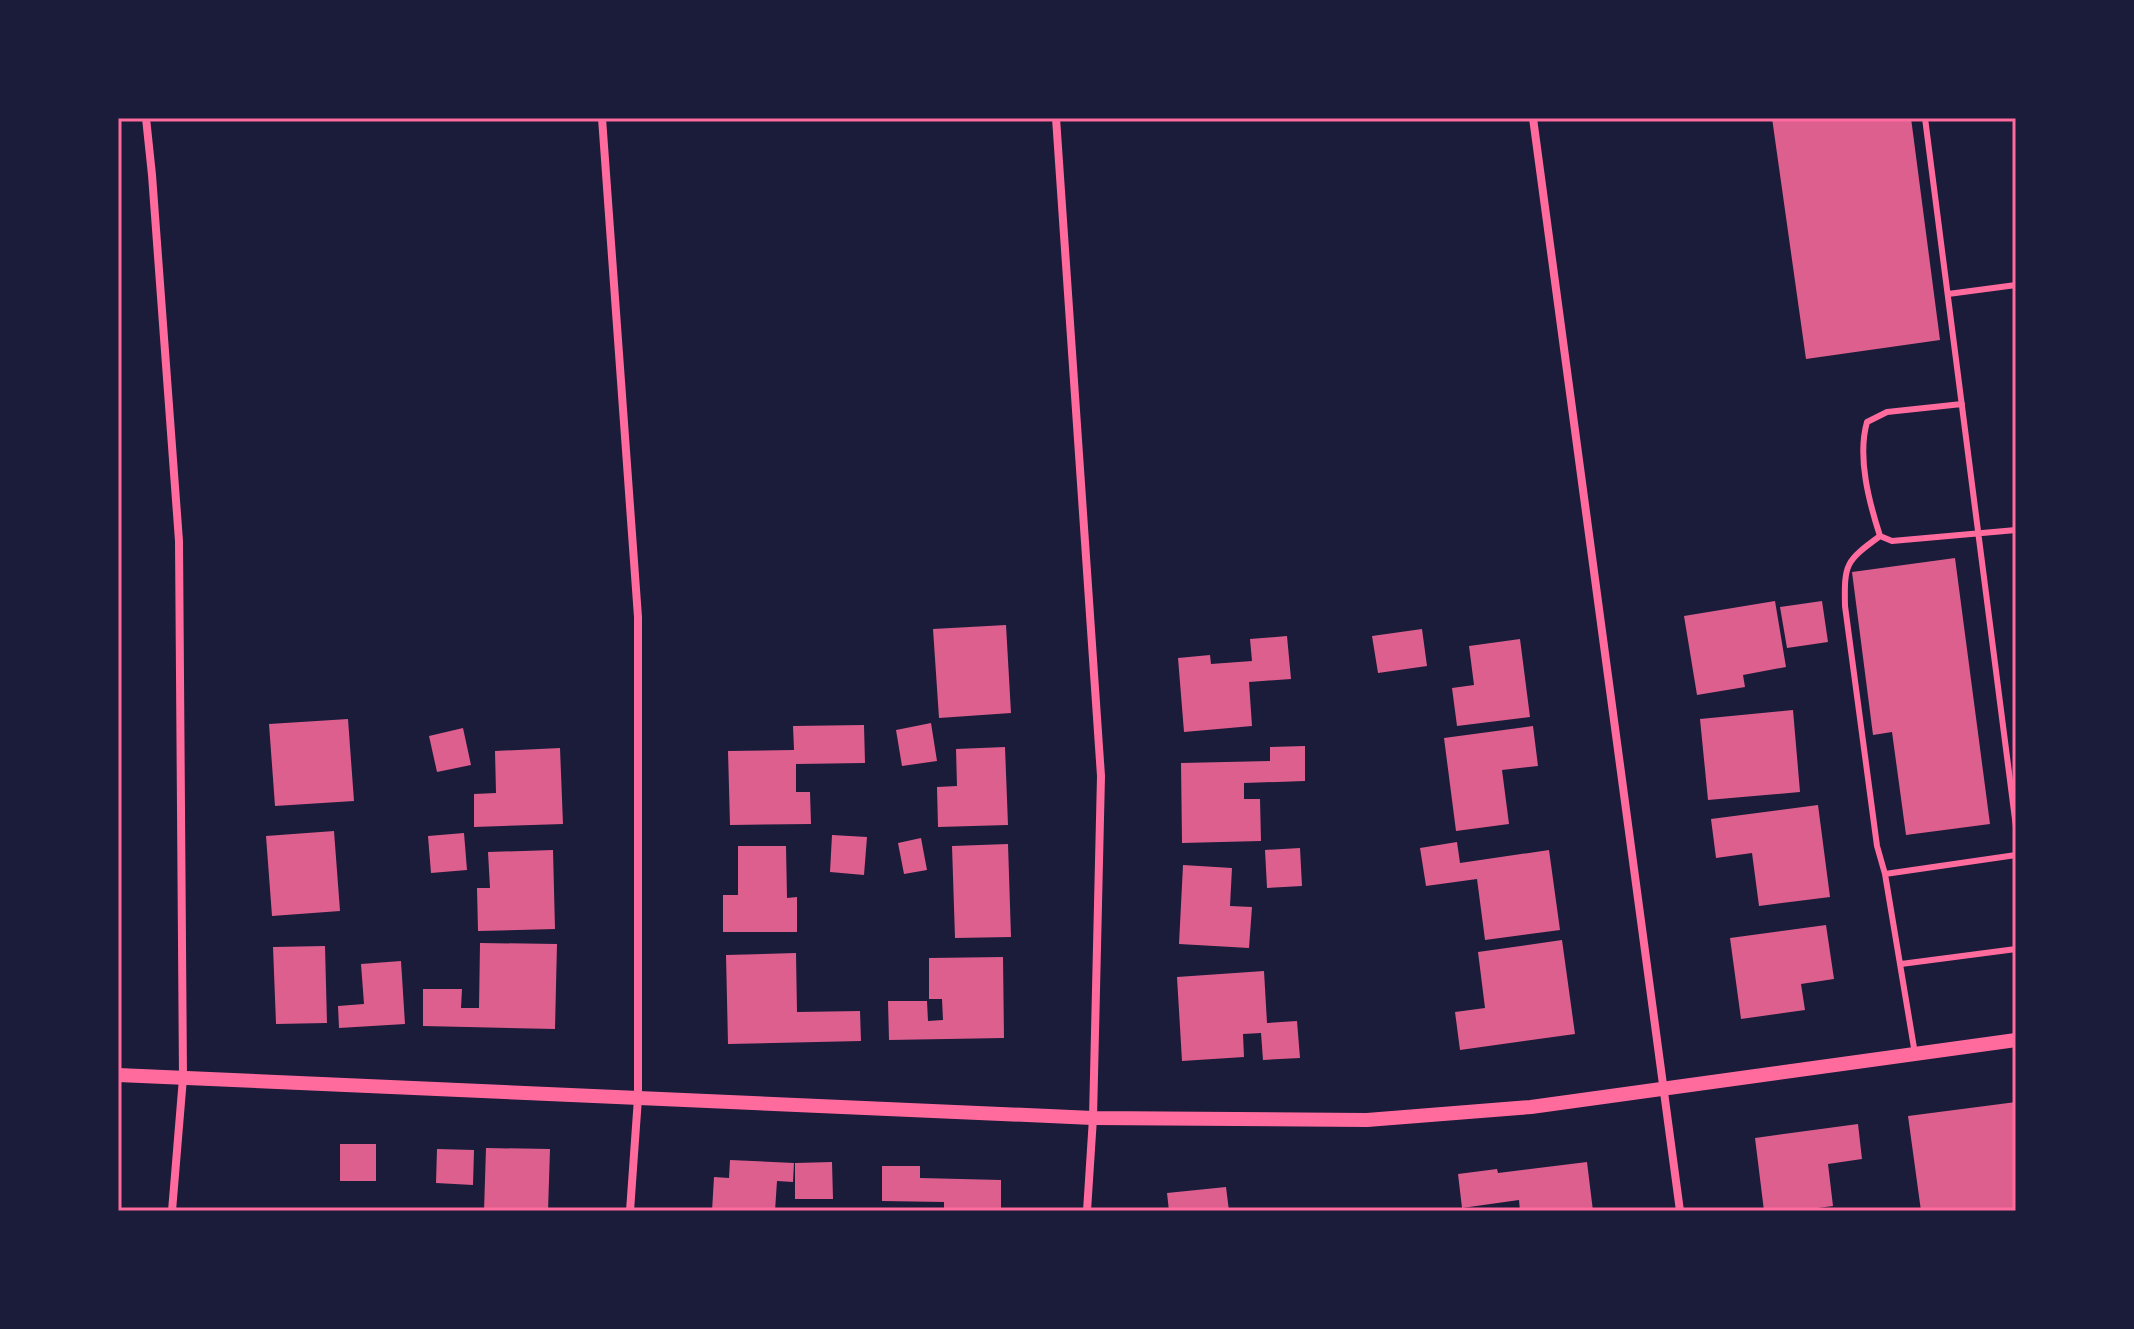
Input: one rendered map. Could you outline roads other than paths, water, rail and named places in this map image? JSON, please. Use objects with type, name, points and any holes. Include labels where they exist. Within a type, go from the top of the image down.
[{"type":"street","points":[[146,118],[179,541],[183,1078],[172,1211]]},
{"type":"street","points":[[602,118],[638,617],[638,1098],[630,1211]]},
{"type":"street","points":[[1056,118],[1101,776],[1093,1118],[1087,1211]]},
{"type":"street","points":[[1533,118],[1680,1211]]},
{"type":"street","points":[[118,1075],[1093,1118],[1367,1120],[1531,1107],[2016,1040]]},
{"type":"lane","points":[[1925,118],[2016,827]]},
{"type":"lane","points":[[1948,294],[2016,285]]},
{"type":"lane","points":[[1962,404],[1887,412],[1867,422],[1862,439],[1871,509],[1880,536],[1892,541],[2016,530]]},
{"type":"lane","points":[[1880,536],[1854,555],[1844,574],[1845,606],[1877,846],[1885,874],[1915,1054]]},
{"type":"lane","points":[[1885,874],[2016,855]]},
{"type":"lane","points":[[1901,964],[2016,949]]}]
